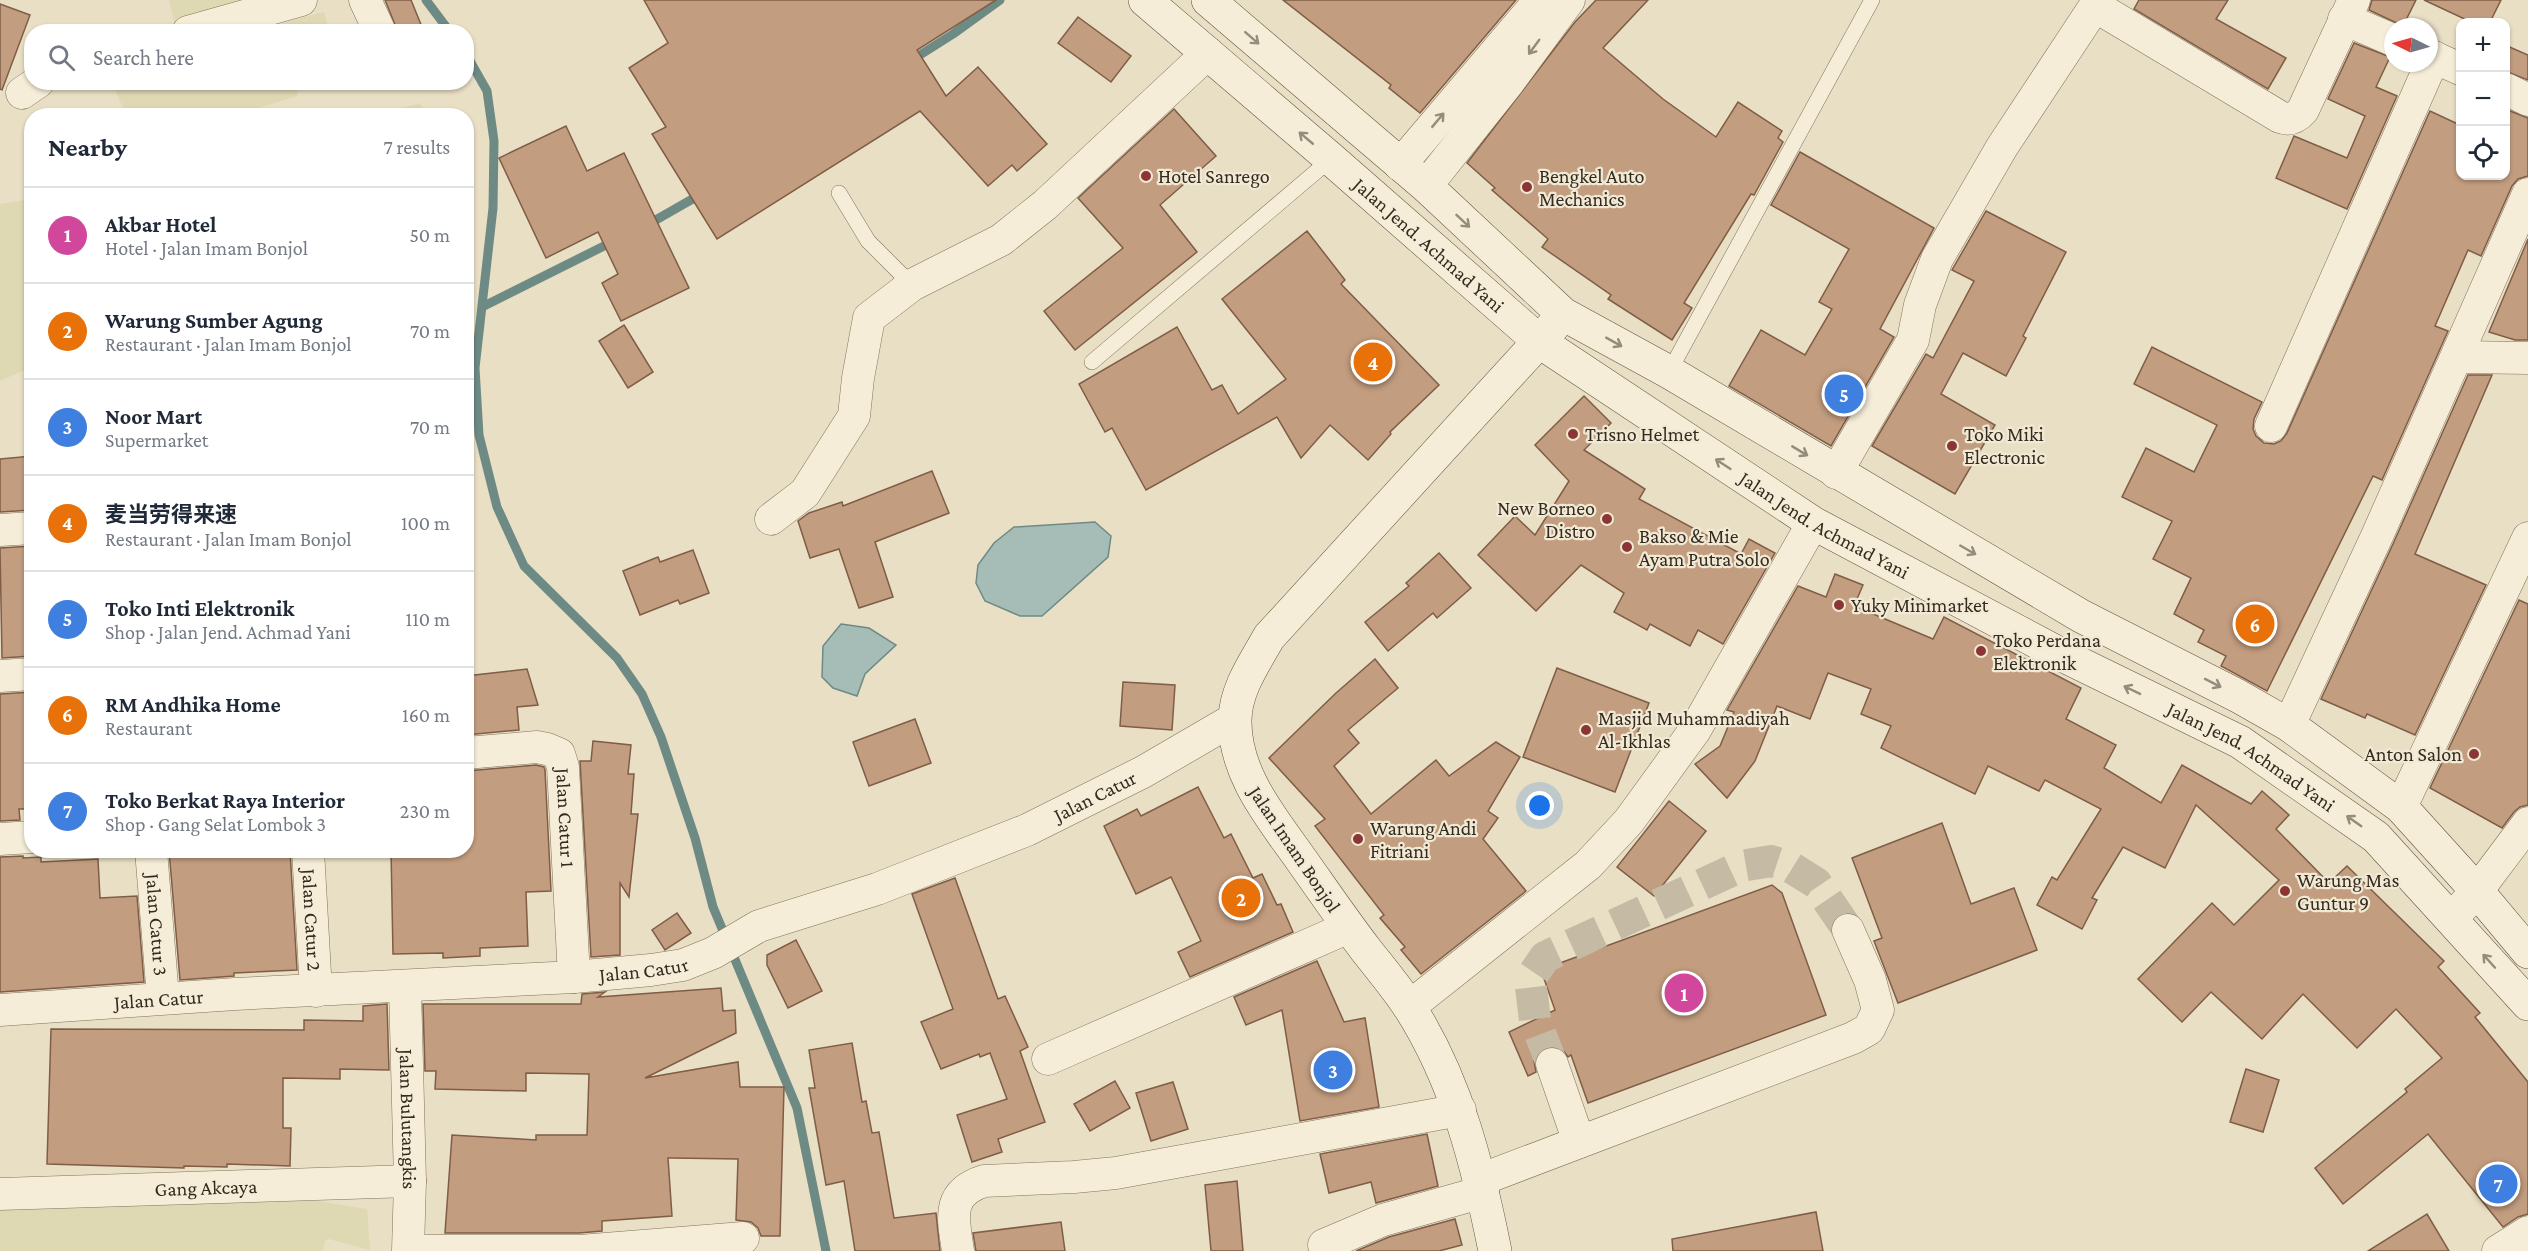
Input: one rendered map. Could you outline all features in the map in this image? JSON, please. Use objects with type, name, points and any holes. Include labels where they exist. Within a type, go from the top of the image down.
[{"type":"street","points":[[216,24],[301,0]]},
{"type":"street","points":[[365,0],[376,24]]},
{"type":"street","name":"Jalan Jend. Achmad Yani","points":[[1145,0],[1547,347],[1813,523],[2058,654],[2241,742],[2376,837],[2528,1004]]},
{"type":"street","name":"Jalan Jend. Achmad Yani","points":[[1208,0],[1426,186],[1571,318],[1669,372],[1836,473],[2081,616],[2238,696],[2289,726],[2401,807],[2477,891],[2528,952]]},
{"type":"street","points":[[1400,165],[1540,0]]},
{"type":"street","points":[[1426,186],[1508,83],[1569,0]]},
{"type":"street","points":[[1836,473],[1913,340],[1920,305],[1937,259],[2002,147],[2097,3],[2284,119],[2294,118],[2303,110],[2349,9],[2384,34]]},
{"type":"street","points":[[771,519],[805,493],[854,416],[869,318],[912,285],[1001,240],[1045,205],[1208,53]]},
{"type":"street","points":[[2271,426],[2441,60]]},
{"type":"street","points":[[2510,91],[2528,100]]},
{"type":"street","points":[[2289,726],[2457,357],[2528,194]]},
{"type":"street","points":[[1547,347],[1571,318]]},
{"type":"street","name":"Jalan Imam Bonjol","points":[[1495,1251],[1482,1186],[1460,1110],[1437,1057],[1409,1007],[1269,815],[1247,778],[1234,719],[1244,681],[1276,660],[1515,399],[1547,347]]},
{"type":"street","points":[[2457,357],[2528,358]]},
{"type":"street","points":[[1409,1007],[1588,865],[1629,821],[1695,730],[1813,523]]},
{"type":"street","points":[[0,530],[24,528]]},
{"type":"street","points":[[2401,807],[2528,538]]},
{"type":"street","points":[[0,676],[24,674]]},
{"type":"street","name":"Jalan Catur","points":[[0,1010],[163,998],[574,977],[651,970],[683,964],[713,953],[759,926],[877,889],[1027,830],[1143,772],[1234,719]]},
{"type":"street","name":"Jalan Catur 1","points":[[474,752],[537,747],[559,754],[564,767],[574,977]]},
{"type":"street","points":[[2451,919],[2477,891],[2528,823]]},
{"type":"street","points":[[0,839],[24,838]]},
{"type":"street","name":"Jalan Catur 3","points":[[152,858],[163,998]]},
{"type":"street","name":"Jalan Catur 2","points":[[308,858],[316,991]]},
{"type":"street","points":[[1048,1059],[1349,927]]},
{"type":"street","points":[[1324,1245],[1383,1220],[1482,1186],[1579,1142],[1853,1038],[1869,1029],[1878,1010],[1870,980],[1848,930]]},
{"type":"street","name":"Jalan Bulutangkis","points":[[405,987],[410,1181],[408,1251]]},
{"type":"street","points":[[1552,1064],[1579,1142]]},
{"type":"street","points":[[958,1251],[953,1214],[957,1200],[972,1185],[984,1181],[1116,1173],[1460,1110]]},
{"type":"street","name":"Gang Akcaya","points":[[0,1194],[410,1181]]},
{"type":"street","points":[[2498,1251],[2528,1232]]},
{"type":"street","points":[[408,1251],[580,1251],[742,1238]]},
{"type":"lane","points":[[1669,372],[1872,0]]},
{"type":"lane","points":[[1092,362],[1331,159]]},
{"type":"lane","points":[[838,193],[868,241],[912,285]]},
{"type":"shaded area","points":[[169,0],[271,0],[179,24],[175,24]]},
{"type":"shaded area","points":[[324,12],[327,24],[279,24]]},
{"type":"shaded area","points":[[115,90],[297,90],[297,96],[259,108],[123,108]]},
{"type":"shaded area","points":[[420,103],[422,108],[404,108]]},
{"type":"shaded area","points":[[24,200],[24,370],[0,381],[0,204]]},
{"type":"shaded area","points":[[0,1197],[291,1197],[367,1209],[370,1250],[329,1239],[325,1241],[323,1251],[0,1251]]},
{"type":"water","points":[[1095,522],[1111,536],[1108,557],[1042,616],[1020,616],[985,601],[976,583],[978,565],[994,543],[1014,527]]},
{"type":"water","points":[[841,624],[869,628],[896,645],[865,674],[857,696],[833,688],[822,677],[823,646]]},
{"type":"building","points":[[385,0],[411,0],[421,24],[395,24]]},
{"type":"building","points":[[644,0],[996,0],[917,50],[946,96],[978,67],[1047,144],[1017,171],[1012,165],[988,186],[920,111],[717,239],[652,134],[666,127],[629,68],[668,43]]},
{"type":"building","points":[[1283,0],[1516,0],[1420,113],[1389,88],[1391,85]]},
{"type":"building","points":[[1596,0],[1648,0],[1603,48],[1663,99],[1716,137],[1738,102],[1782,131],[1778,138],[1783,142],[1754,195],[1751,194],[1684,303],[1692,308],[1672,340],[1608,299],[1611,295],[1542,247],[1548,239],[1492,190],[1495,188],[1467,163],[1575,22]]},
{"type":"building","points":[[2139,0],[2228,0],[2216,19],[2286,58],[2268,89],[2134,9]]},
{"type":"building","points":[[2372,0],[2416,0],[2407,18],[2386,18],[2369,10]]},
{"type":"building","points":[[2424,0],[2501,0],[2492,18],[2462,18]]},
{"type":"building","points":[[0,4],[30,15],[27,24],[24,24],[24,31],[2,90],[0,89]]},
{"type":"building","points":[[1078,17],[1131,56],[1111,82],[1058,43]]},
{"type":"building","points":[[2354,43],[2384,55],[2384,70],[2376,87],[2397,96],[2347,209],[2276,178],[2294,136],[2347,158],[2365,116],[2328,99]]},
{"type":"building","points":[[2510,47],[2528,55],[2528,80],[2510,73]]},
{"type":"building","points":[[1174,109],[1216,156],[1160,205],[1197,252],[1075,350],[1044,311],[1123,248],[1078,198]]},
{"type":"building","points":[[2430,111],[2456,123],[2456,180],[2510,180],[2510,111],[2528,118],[2528,176],[2518,179],[2512,186],[2481,256],[2468,250],[2435,326],[2448,331],[2382,480],[2373,476],[2267,691],[2221,666],[2226,656],[2198,642],[2204,630],[2174,614],[2191,578],[2153,559],[2172,521],[2122,497],[2146,448],[2194,472],[2217,425],[2134,384],[2152,347],[2262,402],[2254,419],[2253,429],[2256,436],[2264,443],[2274,444],[2281,441],[2287,433]]},
{"type":"building","points":[[566,126],[587,171],[624,153],[689,288],[621,321],[602,283],[618,274],[598,232],[546,258],[499,158]]},
{"type":"building","points":[[1800,152],[1934,228],[1880,329],[1894,337],[1831,446],[1729,386],[1761,330],[1805,355],[1832,309],[1819,302],[1849,249],[1771,205]]},
{"type":"building","points":[[1986,211],[2066,252],[2023,336],[2026,338],[2006,376],[1963,353],[1941,394],[1995,425],[1955,494],[1872,446],[1926,354],[1933,358],[1974,281],[1952,270]]},
{"type":"building","points":[[1307,231],[1345,280],[1341,284],[1439,385],[1390,432],[1391,434],[1368,460],[1330,425],[1301,458],[1277,417],[1146,490],[1112,428],[1105,432],[1079,384],[1177,327],[1212,390],[1222,385],[1238,414],[1286,379],[1222,299]]},
{"type":"building","points":[[2528,239],[2528,340],[2515,340],[2489,332]]},
{"type":"building","points":[[624,325],[653,372],[628,388],[599,341]]},
{"type":"building","points":[[2468,375],[2492,375],[2415,554],[2486,585],[2415,735],[2367,714],[2365,718],[2321,699]]},
{"type":"building","points":[[1584,396],[1611,423],[1584,450],[1645,489],[1639,499],[1741,554],[1749,539],[1775,553],[1723,644],[1698,630],[1690,646],[1650,624],[1647,630],[1614,612],[1624,593],[1581,565],[1536,611],[1478,555],[1515,516],[1535,535],[1569,481],[1535,445]]},
{"type":"building","points":[[24,457],[24,510],[0,512],[0,459]]},
{"type":"building","points":[[932,471],[949,513],[875,542],[893,597],[859,608],[839,549],[810,558],[798,521],[809,513],[842,502],[843,506]]},
{"type":"building","points":[[24,546],[24,657],[2,658],[0,548]]},
{"type":"building","points":[[693,550],[709,593],[680,604],[678,600],[640,615],[623,571],[658,557],[660,562]]},
{"type":"building","points":[[1439,553],[1471,588],[1437,618],[1433,613],[1388,651],[1365,622],[1409,586],[1406,583]]},
{"type":"building","points":[[1835,574],[1863,585],[1854,606],[1933,639],[1944,617],[2081,688],[2066,719],[2116,745],[2104,768],[2161,803],[2182,765],[2251,804],[2262,791],[2289,815],[2276,829],[2329,883],[2347,866],[2444,961],[2438,967],[2480,1013],[2475,1017],[2528,1082],[2528,1214],[2518,1217],[2503,1227],[2428,1134],[2343,1204],[2315,1168],[2407,1092],[2405,1089],[2442,1058],[2396,1009],[2357,1048],[2303,994],[2262,1039],[2211,992],[2182,1022],[2138,979],[2212,903],[2234,925],[2279,880],[2196,805],[2165,868],[2123,847],[2092,898],[2097,900],[2082,929],[2037,905],[2052,877],[2057,880],[2101,809],[2045,780],[2039,791],[1988,766],[1975,794],[1881,748],[1891,726],[1861,714],[1871,689],[1828,673],[1810,719],[1777,706],[1755,761],[1727,798],[1695,764],[1720,746],[1734,712],[1727,710],[1798,586],[1826,597]]},
{"type":"building","points":[[2519,600],[2528,604],[2528,805],[2514,812],[2502,828],[2430,788]]},
{"type":"building","points":[[1375,659],[1398,688],[1348,730],[1359,743],[1334,766],[1371,814],[1436,760],[1449,776],[1496,742],[1520,757],[1488,811],[1498,818],[1483,839],[1526,891],[1421,974],[1401,950],[1405,947],[1380,918],[1384,915],[1315,826],[1325,819],[1269,758]]},
{"type":"building","name":"Masjid Muhammadiyah Al-Ikhlas","points":[[1557,668],[1649,703],[1615,792],[1523,757]]},
{"type":"building","points":[[527,669],[538,705],[517,707],[519,730],[474,734],[474,675]]},
{"type":"building","points":[[1123,682],[1175,685],[1172,730],[1120,726]]},
{"type":"building","points":[[24,692],[24,809],[19,809],[20,820],[0,821],[0,694]]},
{"type":"building","points":[[915,719],[931,763],[869,786],[853,742]]},
{"type":"building","points":[[593,741],[631,745],[628,774],[634,774],[631,814],[638,814],[629,897],[620,883],[620,955],[591,957],[580,761],[591,761]]},
{"type":"building","points":[[536,765],[544,767],[545,770],[551,891],[526,892],[528,946],[480,948],[480,956],[443,958],[443,953],[393,954],[391,858],[474,858],[474,770]]},
{"type":"building","points":[[1198,787],[1224,838],[1231,834],[1253,878],[1262,874],[1277,905],[1281,904],[1293,932],[1190,977],[1178,952],[1201,941],[1171,877],[1136,894],[1104,826],[1137,809],[1141,816]]},
{"type":"building","points":[[1669,801],[1706,831],[1654,896],[1617,867]]},
{"type":"building","points":[[1942,823],[1971,904],[2014,888],[2037,950],[1898,1003],[1874,941],[1882,938],[1852,858]]},
{"type":"building","points":[[0,857],[41,858],[41,862],[98,859],[100,898],[137,896],[144,982],[0,992]]},
{"type":"building","points":[[170,858],[290,858],[297,970],[234,973],[234,976],[180,980]]},
{"type":"building","points":[[955,878],[998,999],[1005,996],[1028,1047],[1020,1051],[1045,1122],[998,1139],[1002,1152],[972,1162],[957,1115],[1007,1099],[990,1053],[980,1057],[979,1054],[941,1069],[921,1022],[953,1009],[912,894]]},
{"type":"building","points":[[1772,885],[1782,893],[1826,1015],[1588,1103],[1571,1055],[1568,1057],[1563,1050],[1547,1047],[1539,1052],[1534,1061],[1536,1072],[1528,1076],[1509,1032],[1555,1010],[1541,970]]},
{"type":"building","points":[[677,913],[691,933],[665,950],[652,930]]},
{"type":"building","points":[[796,940],[822,991],[788,1008],[767,965],[767,955]]},
{"type":"building","points":[[1317,961],[1344,1022],[1365,1018],[1379,1107],[1300,1121],[1282,1010],[1246,1025],[1234,997]]},
{"type":"building","points":[[721,988],[723,1011],[735,1010],[736,1033],[645,1078],[738,1062],[740,1087],[784,1087],[780,1236],[761,1236],[758,1228],[751,1222],[736,1220],[738,1159],[672,1158],[668,1158],[672,1216],[602,1221],[602,1231],[579,1233],[445,1233],[452,1135],[536,1140],[536,1135],[587,1135],[589,1074],[526,1073],[526,1091],[435,1089],[436,1071],[425,1071],[423,1004],[581,1004],[582,994],[605,992],[598,997]]},
{"type":"building","points":[[387,1004],[389,1070],[340,1069],[340,1079],[283,1078],[283,1128],[291,1128],[290,1166],[227,1164],[227,1167],[184,1166],[184,1168],[47,1164],[51,1029],[304,1030],[304,1020],[363,1021],[363,1006]]},
{"type":"building","points":[[852,1043],[862,1102],[866,1101],[872,1133],[879,1132],[894,1218],[936,1213],[940,1251],[855,1251],[844,1181],[826,1185],[809,1088],[815,1088],[809,1050]]},
{"type":"building","points":[[2246,1069],[2279,1080],[2263,1132],[2230,1122]]},
{"type":"building","points":[[1115,1081],[1130,1108],[1090,1131],[1074,1104]]},
{"type":"building","points":[[1173,1082],[1188,1129],[1151,1141],[1136,1093]]},
{"type":"building","points":[[1427,1134],[1438,1186],[1376,1203],[1371,1182],[1329,1193],[1320,1154]]},
{"type":"building","points":[[1237,1181],[1243,1251],[1211,1251],[1205,1185]]},
{"type":"building","points":[[1816,1212],[1823,1251],[1673,1251],[1672,1239]]},
{"type":"building","points":[[2427,1214],[2449,1251],[2368,1251]]},
{"type":"building","points":[[1455,1219],[1462,1245],[1439,1251],[1356,1251],[1389,1237]]},
{"type":"building","points":[[1061,1222],[1065,1251],[976,1251],[973,1233]]},
{"type":"waterway","points":[[426,0],[444,24]]},
{"type":"waterway","points":[[912,60],[1000,0]]},
{"type":"waterway","points":[[474,68],[487,91],[494,141],[493,208],[475,368],[479,435],[497,507],[524,566],[617,658],[642,694],[661,737],[695,838],[713,907],[797,1108],[826,1251]]},
{"type":"waterway","points":[[647,225],[703,193]]},
{"type":"waterway","points":[[484,306],[616,240]]},
{"type":"tunnel","points":[[1552,1064],[1535,1020],[1530,979],[1545,957],[1742,866],[1771,861],[1792,868],[1816,883],[1848,930]]},
{"type":"place","name":"Hotel Sanrego","points":[[1146,176]]},
{"type":"place","name":"Bengkel Auto Mechanics","points":[[1527,187]]},
{"type":"place","name":"麦当劳得来速","points":[[1373,362]]},
{"type":"place","name":"Toko Inti Elektronik","points":[[1844,394]]},
{"type":"place","name":"Trisno Helmet","points":[[1573,434]]},
{"type":"place","name":"Toko Miki Electronic","points":[[1952,446]]},
{"type":"place","name":"New Borneo Distro","points":[[1607,519]]},
{"type":"place","name":"Bakso & Mie Ayam Putra Solo","points":[[1627,547]]},
{"type":"place","name":"Yuky Minimarket","points":[[1839,605]]},
{"type":"place","name":"RM Andhika Home","points":[[2255,624]]},
{"type":"place","name":"Toko Perdana Elektronik","points":[[1981,651]]},
{"type":"place","name":"Masjid Muhammadiyah Al-Ikhlas","points":[[1586,730]]},
{"type":"place","name":"Anton Salon","points":[[2474,754]]},
{"type":"place","name":"Warung Andi Fitriani","points":[[1358,839]]},
{"type":"place","name":"Warung Mas Guntur 9","points":[[2285,891]]},
{"type":"place","name":"Warung Sumber Agung","points":[[1241,898]]},
{"type":"place","name":"Akbar Hotel","points":[[1684,993]]},
{"type":"place","name":"Noor Mart","points":[[1333,1070]]},
{"type":"place","name":"Toko Berkat Raya Interior","points":[[2498,1184]]}]
